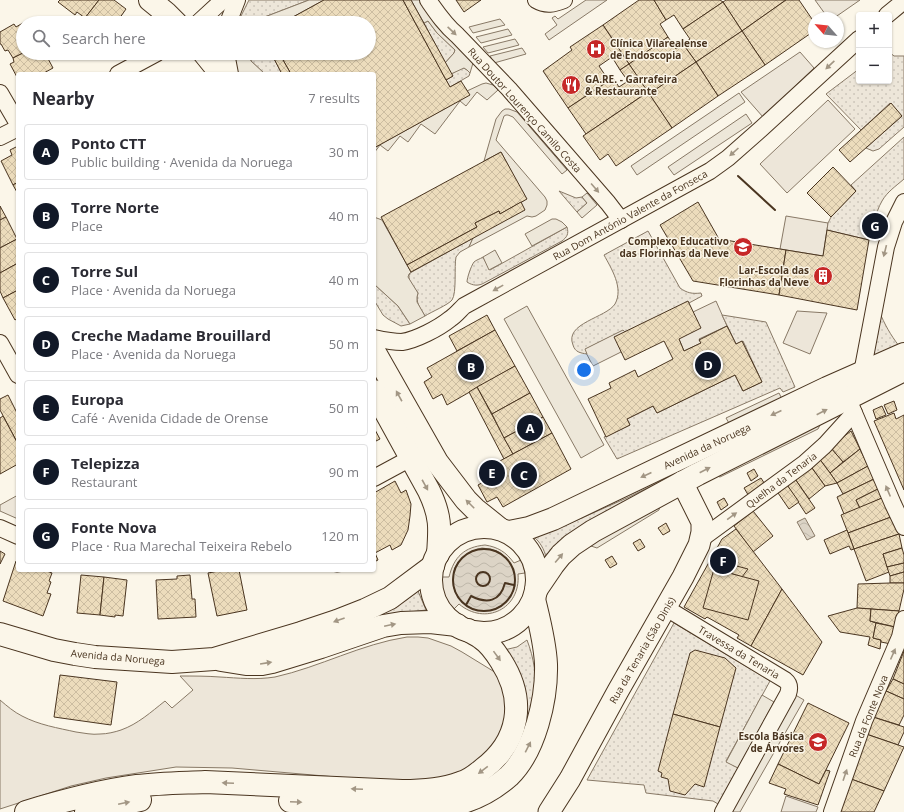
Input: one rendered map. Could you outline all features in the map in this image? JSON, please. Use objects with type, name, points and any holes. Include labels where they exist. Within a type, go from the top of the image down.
[{"type":"main road","points":[[150,0],[169,16]]},
{"type":"main road","points":[[194,60],[200,72]]},
{"type":"main road","points":[[210,60],[219,72]]},
{"type":"main road","name":"Avenida da Noruega","points":[[504,531],[528,528],[553,519],[827,388],[904,354]]},
{"type":"main road","points":[[86,812],[152,798],[169,797],[223,797],[407,808],[447,806],[480,796],[509,775],[522,760],[538,725],[546,682],[546,664],[535,594],[537,578],[536,567],[526,546],[475,509],[466,500],[437,462],[376,355]]},
{"type":"main road","name":"Avenida da Noruega","points":[[535,594],[557,559],[572,545],[593,531],[682,482],[851,406],[904,370]]},
{"type":"main road","points":[[26,812],[62,801],[98,793],[137,786],[172,783],[212,782],[402,792],[425,791],[460,783],[477,774],[491,763],[504,748],[512,734],[516,715],[516,700],[511,682],[505,667],[498,656],[482,638],[449,619],[442,612],[435,599],[432,585],[432,575],[436,560],[439,522],[436,508],[429,491],[376,395]]},
{"type":"main road","points":[[214,659],[301,633],[365,610],[390,598],[436,560],[445,544],[454,536],[464,531],[476,527],[488,527],[504,531]]},
{"type":"main road","points":[[214,659],[236,663],[262,664],[283,659],[392,624],[412,622],[462,627],[479,632],[502,630],[521,618],[528,609],[535,594]]},
{"type":"main road","name":"Avenida da Noruega","points":[[0,634],[54,650],[95,657],[172,662],[214,659]]},
{"type":"street","points":[[206,16],[223,0]]},
{"type":"street","points":[[231,16],[237,0]]},
{"type":"street","name":"Rua Doutor Lourenço Camilo Costa","points":[[428,0],[440,18],[509,89],[621,220]]},
{"type":"street","points":[[536,0],[548,5],[564,0]]},
{"type":"street","points":[[891,12],[904,1]]},
{"type":"street","name":"Rua Dom António Valente da Fonseca","points":[[376,338],[401,342],[412,340],[423,335],[449,320],[464,306],[710,171],[796,98],[856,42]]},
{"type":"street","points":[[122,72],[144,60]]},
{"type":"street","points":[[227,60],[230,72]]},
{"type":"street","points":[[0,93],[16,121]]},
{"type":"street","points":[[0,137],[16,129]]},
{"type":"street","points":[[862,373],[885,252],[894,222],[904,202]]},
{"type":"street","points":[[0,343],[16,372]]},
{"type":"street","points":[[851,406],[904,527]]},
{"type":"street","name":"Quelha da Tenaria","points":[[701,539],[805,463],[824,445],[851,406]]},
{"type":"street","points":[[376,477],[411,458]]},
{"type":"street","name":"Rua da Tenaria (São Dinis)","points":[[549,812],[570,779],[618,691],[666,608],[701,539],[702,522],[682,482]]},
{"type":"street","points":[[0,528],[16,535]]},
{"type":"street","name":"Travessa da Tenaria","points":[[666,608],[780,677],[788,683],[789,686],[790,690],[788,694],[723,812]]},
{"type":"street","name":"Rua da Fonte Nova","points":[[832,812],[864,721],[900,637],[904,619]]},
{"type":"shaded area","points":[[249,0],[309,0],[267,16],[241,16]]},
{"type":"shaded area","points":[[309,0],[324,0],[295,16],[267,16]]},
{"type":"shaded area","points":[[411,0],[421,0],[473,63],[470,73],[464,68],[451,74],[445,63],[455,50],[437,33],[428,21],[424,23]]},
{"type":"shaded area","points":[[586,0],[607,0],[549,40],[545,34],[557,25],[552,18],[555,16],[558,19]]},
{"type":"shaded area","points":[[815,0],[860,0],[843,12],[824,12]]},
{"type":"shaded area","points":[[500,19],[505,25],[473,33],[469,27]]},
{"type":"shaded area","points":[[428,21],[437,33],[455,50],[445,63],[424,23]]},
{"type":"shaded area","points":[[508,29],[512,35],[481,43],[476,37]]},
{"type":"shaded area","points":[[515,39],[519,45],[488,53],[483,47]]},
{"type":"shaded area","points":[[522,48],[526,54],[494,63],[490,56]]},
{"type":"shaded area","points":[[800,52],[814,68],[763,117],[741,92]]},
{"type":"shaded area","points":[[892,54],[894,56],[904,56],[904,127],[879,149],[873,151],[866,148],[902,116],[890,103],[861,130],[826,94],[856,71],[856,84],[892,84]]},
{"type":"shaded area","points":[[231,60],[251,60],[263,72],[237,72],[232,69]]},
{"type":"shaded area","points":[[275,60],[281,72],[263,72],[251,61]]},
{"type":"shaded area","points":[[462,68],[470,73],[469,76],[450,87],[446,80],[453,76],[451,74]]},
{"type":"shaded area","points":[[486,83],[493,85],[498,90],[487,100],[477,92],[466,106],[460,101],[435,134],[421,124],[408,142],[400,136],[388,151],[380,145],[376,150],[376,147],[469,95],[467,91]]},
{"type":"shaded area","points":[[739,93],[745,102],[637,175],[631,166]]},
{"type":"shaded area","points":[[828,100],[855,129],[787,193],[760,164]]},
{"type":"shaded area","points":[[505,109],[517,112],[567,170],[562,174],[513,117],[508,115],[504,116],[496,140],[545,197],[547,205],[545,210],[536,216],[527,216],[469,247],[473,238],[526,199],[501,152],[484,161],[496,119]]},
{"type":"shaded area","points":[[746,114],[752,123],[674,175],[668,167]]},
{"type":"shaded area","points":[[904,137],[904,179],[889,192],[882,201],[876,215],[869,240],[827,230],[831,217],[856,191],[851,185]]},
{"type":"shaded area","points":[[559,191],[576,198],[582,197],[587,203],[577,212]]},
{"type":"shaded area","points":[[587,193],[597,205],[582,218],[577,212],[587,203],[582,197]]},
{"type":"shaded area","points":[[786,216],[828,223],[823,256],[780,249]]},
{"type":"shaded area","points":[[376,218],[382,220],[411,272],[408,277],[418,293],[417,302],[425,316],[410,324],[398,306],[376,286]]},
{"type":"shaded area","points":[[552,219],[562,222],[567,227],[532,246],[525,234]]},
{"type":"shaded area","points":[[567,227],[567,235],[562,241],[482,284],[474,285],[467,282],[470,269],[474,262],[483,257],[490,270]]},
{"type":"shaded area","points":[[648,231],[680,288],[690,293],[701,293],[702,296],[625,332],[623,330],[585,349],[587,354],[578,352],[573,345],[572,337],[574,331],[610,309],[615,304],[617,298],[618,291],[616,278],[604,255]]},
{"type":"shaded area","points":[[473,238],[469,247],[460,252],[456,257],[454,297],[447,304],[425,316],[418,302],[418,293],[409,278],[410,273]]},
{"type":"shaded area","points":[[495,250],[502,263],[489,270],[483,257]]},
{"type":"shaded area","points":[[376,286],[398,306],[410,324],[401,326],[383,315],[376,303]]},
{"type":"shaded area","points":[[716,301],[727,326],[699,339],[701,343],[684,351],[679,339],[693,312]]},
{"type":"shaded area","points":[[527,306],[604,445],[581,458],[504,319]]},
{"type":"shaded area","points":[[797,311],[827,313],[810,354],[783,343]]},
{"type":"shaded area","points":[[879,311],[899,346],[872,358]]},
{"type":"shaded area","points":[[722,315],[766,322],[795,387],[783,392],[780,388],[617,459],[604,437],[630,425],[627,419],[653,406],[657,413],[735,375],[743,391],[762,382],[743,341],[736,344]]},
{"type":"shaded area","points":[[624,329],[625,332],[621,352],[593,366],[584,349]]},
{"type":"shaded area","points":[[779,393],[783,401],[730,425],[726,418]]},
{"type":"shaded area","points":[[815,405],[546,557],[542,546],[534,537],[557,529],[629,497]]},
{"type":"shaded area","points":[[824,417],[818,429],[720,477],[709,473]]},
{"type":"shaded area","points":[[16,496],[16,518],[0,511],[0,505]]},
{"type":"shaded area","points":[[661,500],[659,510],[597,548],[588,545]]},
{"type":"shaded area","points":[[485,545],[494,547],[505,553],[514,563],[521,560],[525,573],[518,574],[514,597],[508,605],[490,613],[480,614],[459,604],[454,609],[448,602],[442,586],[442,577],[449,577],[454,564],[461,554],[478,546]],"holes":[[[482,548],[497,551],[504,556],[515,585],[512,593],[502,605],[476,608],[470,607],[463,602],[455,591],[453,579],[455,568],[458,563],[466,555]]]},
{"type":"shaded area","points":[[418,591],[426,610],[393,614],[376,618],[375,615],[405,601]]},
{"type":"shaded area","points":[[674,623],[770,681],[726,761],[738,768],[718,804],[713,801],[646,793],[644,785],[587,780]]},
{"type":"shaded area","points":[[407,637],[428,638],[451,646],[493,671],[498,676],[506,696],[505,718],[498,739],[481,759],[463,771],[437,779],[408,782],[232,768],[176,767],[106,778],[71,786],[0,809],[0,700],[19,714],[42,724],[76,732],[97,734],[108,733],[121,730],[133,724],[165,701],[172,708],[193,690],[180,676],[254,679],[275,677],[308,668],[373,645]]},
{"type":"shaded area","points":[[527,640],[533,661],[535,690],[533,705],[526,728],[527,706],[504,650],[517,647]]},
{"type":"shaded area","points":[[792,693],[804,700],[740,812],[724,812]]},
{"type":"shaded area","points":[[762,695],[774,702],[738,768],[726,762]]},
{"type":"shaded area","points":[[786,796],[818,807],[816,812],[781,812]]},
{"type":"water","points":[[805,518],[815,536],[807,540],[797,522]]},
{"type":"water","points":[[484,549],[496,551],[506,558],[513,568],[515,580],[513,592],[506,602],[496,609],[484,611],[472,609],[462,602],[455,592],[453,580],[455,568],[462,558],[472,551]]},
{"type":"building","points":[[60,0],[99,0],[87,16],[82,16],[77,12],[75,15],[58,2]]},
{"type":"building","points":[[99,0],[114,0],[126,9],[121,16],[87,16]]},
{"type":"building","points":[[324,0],[403,0],[450,87],[461,81],[470,95],[376,147],[376,72],[290,72],[283,60],[376,60],[376,16],[295,16]]},
{"type":"building","points":[[403,0],[411,0],[453,76],[446,80]]},
{"type":"building","points":[[456,0],[481,0],[464,12]]},
{"type":"building","points":[[639,0],[654,0],[666,20],[660,24],[668,37],[629,64],[603,25]]},
{"type":"building","points":[[654,0],[720,0],[723,2],[683,29],[674,15],[666,20]]},
{"type":"building","points":[[726,0],[786,0],[742,31],[723,2]]},
{"type":"building","points":[[786,0],[799,0],[808,13],[808,35],[765,65],[742,31]]},
{"type":"building","points":[[723,2],[742,31],[696,62],[683,44],[690,39],[683,29]]},
{"type":"building","points":[[14,24],[16,27],[16,56],[13,58],[8,50],[5,51],[0,44],[0,32]]},
{"type":"building","points":[[603,25],[629,64],[620,70],[612,57],[599,66],[609,81],[568,108],[543,71],[572,50],[570,47]]},
{"type":"building","points":[[742,31],[765,65],[718,96],[696,62]]},
{"type":"building","points":[[668,37],[676,49],[683,44],[696,62],[649,94],[629,64]]},
{"type":"building","points":[[16,56],[16,60],[49,60],[53,68],[46,72],[16,72],[16,75],[10,64],[14,62],[13,58]]},
{"type":"building","points":[[275,60],[283,60],[290,72],[281,72]]},
{"type":"building","points":[[696,62],[718,96],[672,128],[649,94]]},
{"type":"building","points":[[629,64],[648,92],[586,134],[568,108],[613,78],[619,87],[628,81],[620,70]]},
{"type":"building","points":[[648,92],[672,128],[616,166],[608,154],[600,160],[583,136]]},
{"type":"building","points":[[891,103],[902,116],[850,162],[839,150]]},
{"type":"building","points":[[16,147],[16,183],[13,185],[1,161],[12,155],[10,150]]},
{"type":"building","points":[[501,152],[527,199],[500,214],[499,211],[475,223],[477,227],[407,265],[381,217]]},
{"type":"building","points":[[833,167],[856,191],[831,217],[807,193]]},
{"type":"building","points":[[16,183],[16,190],[13,185]]},
{"type":"building","points":[[521,202],[525,210],[411,272],[407,265],[477,227],[475,223],[499,211],[500,214]]},
{"type":"building","points":[[698,202],[719,239],[786,250],[779,295],[693,281],[660,225]]},
{"type":"building","points":[[0,206],[6,217],[0,220]]},
{"type":"building","points":[[6,217],[16,240],[0,248],[0,220]]},
{"type":"building","name":"Lar-Escola das Florinhas da Neve","points":[[827,230],[869,240],[857,310],[779,295],[786,250],[823,256]]},
{"type":"building","points":[[16,240],[16,264],[0,273],[0,248]]},
{"type":"building","points":[[16,264],[16,291],[3,298],[0,291],[0,273]]},
{"type":"building","points":[[16,291],[15,320],[3,298]]},
{"type":"building","points":[[688,301],[701,328],[679,339],[684,351],[701,343],[699,340],[727,326],[736,344],[742,341],[762,382],[743,391],[735,375],[657,413],[653,406],[627,419],[630,425],[606,437],[588,399],[611,388],[609,383],[635,370],[638,377],[673,359],[664,341],[625,360],[614,337]]},
{"type":"building","points":[[487,315],[495,330],[457,351],[449,336]]},
{"type":"building","points":[[495,330],[515,366],[447,405],[442,394],[433,399],[424,382],[432,377],[427,368]]},
{"type":"building","points":[[515,366],[530,393],[492,414],[477,387]]},
{"type":"building","points":[[477,387],[513,454],[504,459],[469,392]]},
{"type":"building","points":[[530,393],[543,417],[504,438],[492,414]]},
{"type":"building","points":[[8,395],[16,411],[16,440],[0,410],[0,399]]},
{"type":"building","points":[[894,401],[897,410],[888,414],[884,405]]},
{"type":"building","points":[[882,406],[886,415],[876,419],[873,410]]},
{"type":"building","points":[[894,413],[896,419],[904,415],[904,490],[874,421]]},
{"type":"building","points":[[3,416],[16,440],[16,465],[0,474],[0,418]]},
{"type":"building","points":[[543,417],[552,433],[513,454],[504,438]]},
{"type":"building","points":[[851,431],[860,449],[843,462],[830,447]]},
{"type":"building","points":[[376,432],[380,439],[376,441]]},
{"type":"building","points":[[552,433],[571,469],[503,507],[497,497],[487,502],[478,485],[489,479],[483,470]]},
{"type":"building","points":[[830,447],[843,462],[830,473],[818,457]]},
{"type":"building","points":[[860,449],[868,466],[837,483],[830,473]]},
{"type":"building","points":[[818,457],[837,483],[825,486],[809,464]]},
{"type":"building","points":[[809,464],[825,486],[809,499],[793,476]]},
{"type":"building","points":[[868,466],[874,479],[843,494],[837,483]]},
{"type":"building","points":[[754,469],[758,476],[751,481],[747,473]]},
{"type":"building","points":[[793,476],[815,508],[806,514],[785,482]]},
{"type":"building","points":[[761,478],[766,486],[750,498],[744,488]]},
{"type":"building","points":[[874,479],[878,489],[856,500],[860,508],[844,514],[837,497]]},
{"type":"building","points":[[395,481],[401,493],[406,490],[411,504],[408,530],[401,545],[392,550],[390,545],[376,552],[376,492]]},
{"type":"building","points":[[785,482],[799,502],[789,509],[776,490]]},
{"type":"building","points":[[878,489],[882,498],[860,508],[856,500]]},
{"type":"building","points":[[724,498],[728,505],[721,510],[717,502]]},
{"type":"building","points":[[882,498],[891,517],[848,533],[841,515]]},
{"type":"building","points":[[753,511],[773,536],[753,552],[734,526]]},
{"type":"building","points":[[891,517],[899,534],[854,549],[848,533]]},
{"type":"building","points":[[666,523],[670,531],[663,535],[658,528]]},
{"type":"building","points":[[736,529],[782,589],[751,646],[737,638],[739,635],[707,617],[705,619],[684,607],[722,539]]},
{"type":"building","points":[[847,530],[854,549],[851,550],[849,546],[830,554],[824,540]]},
{"type":"building","points":[[899,534],[902,548],[883,554],[889,572],[866,581],[854,549]]},
{"type":"building","points":[[640,539],[645,547],[638,551],[633,543]]},
{"type":"building","points":[[902,548],[904,563],[887,567],[883,554]]},
{"type":"building","points":[[0,551],[5,554],[0,564]]},
{"type":"building","points":[[612,556],[617,564],[610,568],[605,560]]},
{"type":"building","points":[[16,561],[16,572],[52,573],[49,581],[51,582],[47,593],[51,594],[43,616],[3,601]]},
{"type":"building","points":[[904,563],[904,572],[890,576],[887,567]]},
{"type":"building","points":[[729,564],[748,569],[742,577],[732,574]]},
{"type":"building","points":[[714,569],[759,581],[748,620],[703,608]]},
{"type":"building","points":[[239,572],[247,610],[217,616],[208,573]]},
{"type":"building","points":[[904,572],[904,583],[890,583],[890,576]]},
{"type":"building","points":[[81,575],[104,577],[100,615],[77,613]]},
{"type":"building","points":[[190,575],[192,599],[195,599],[196,617],[158,619],[156,580],[177,579],[177,576]]},
{"type":"building","points":[[104,577],[127,580],[123,616],[115,615],[115,617],[100,615]]},
{"type":"building","points":[[904,583],[899,611],[857,608],[858,584]]},
{"type":"building","points":[[782,589],[822,642],[803,675],[751,646]]},
{"type":"building","points":[[857,608],[871,609],[870,621],[876,623],[873,638],[881,640],[880,649],[868,645],[870,637],[840,632],[828,616]]},
{"type":"building","points":[[871,609],[899,611],[895,627],[870,621]]},
{"type":"building","points":[[876,623],[895,627],[891,644],[881,642],[881,640],[873,638]]},
{"type":"building","points":[[695,650],[725,658],[736,668],[720,727],[673,714],[690,653]]},
{"type":"building","points":[[904,651],[904,684],[893,679]]},
{"type":"building","points":[[60,675],[117,682],[111,725],[54,717]]},
{"type":"building","points":[[893,679],[904,684],[904,699],[886,691]]},
{"type":"building","points":[[886,691],[904,699],[904,715],[899,725],[873,717]]},
{"type":"building","points":[[808,703],[849,723],[819,784],[778,764]]},
{"type":"building","points":[[673,714],[720,727],[704,787],[695,784],[685,795],[670,791],[668,779],[661,777],[662,773],[658,771]]},
{"type":"building","points":[[873,717],[904,727],[904,732],[898,745],[866,734]]},
{"type":"building","points":[[866,734],[904,747],[884,791],[851,779]]},
{"type":"building","points":[[778,764],[819,784],[826,770],[830,771],[818,805],[784,794],[786,789],[769,783]]},
{"type":"building","points":[[851,779],[884,791],[874,812],[839,812]]},
{"type":"wall","points":[[738,176],[775,210]]},
{"type":"wall","points":[[484,549],[496,551],[506,558],[513,568],[515,580],[513,592],[506,602],[496,609],[484,611],[472,609],[462,602],[455,592],[453,580],[455,568],[462,558],[472,551],[484,549]]},
{"type":"wall","points":[[480,572],[486,572],[490,576],[490,579],[490,582],[486,586],[480,586],[476,582],[476,576],[480,572]]},
{"type":"wall","points":[[466,605],[471,596],[482,600],[492,600],[500,594],[505,583],[514,585]]},
{"type":"place","name":"Clínica Vilarealense de Endoscopia","points":[[596,49]]},
{"type":"place","name":"GA.RE. - Garrafeira & Restaurante","points":[[571,85]]},
{"type":"place","name":"Fonte Nova","points":[[875,226]]},
{"type":"place","name":"Complexo Educativo das Florinhas da Neve","points":[[743,247]]},
{"type":"place","name":"Lar-Escola das Florinhas da Neve","points":[[823,276]]},
{"type":"place","name":"Creche Madame Brouillard","points":[[708,365]]},
{"type":"place","name":"Torre Norte","points":[[471,367]]},
{"type":"place","name":"Ponto CTT","points":[[530,428]]},
{"type":"place","name":"Europa","points":[[492,473]]},
{"type":"place","name":"Torre Sul","points":[[524,475]]},
{"type":"place","name":"Telepizza","points":[[723,561]]},
{"type":"place","name":"Escola Básica de Árvores","points":[[818,742]]}]
